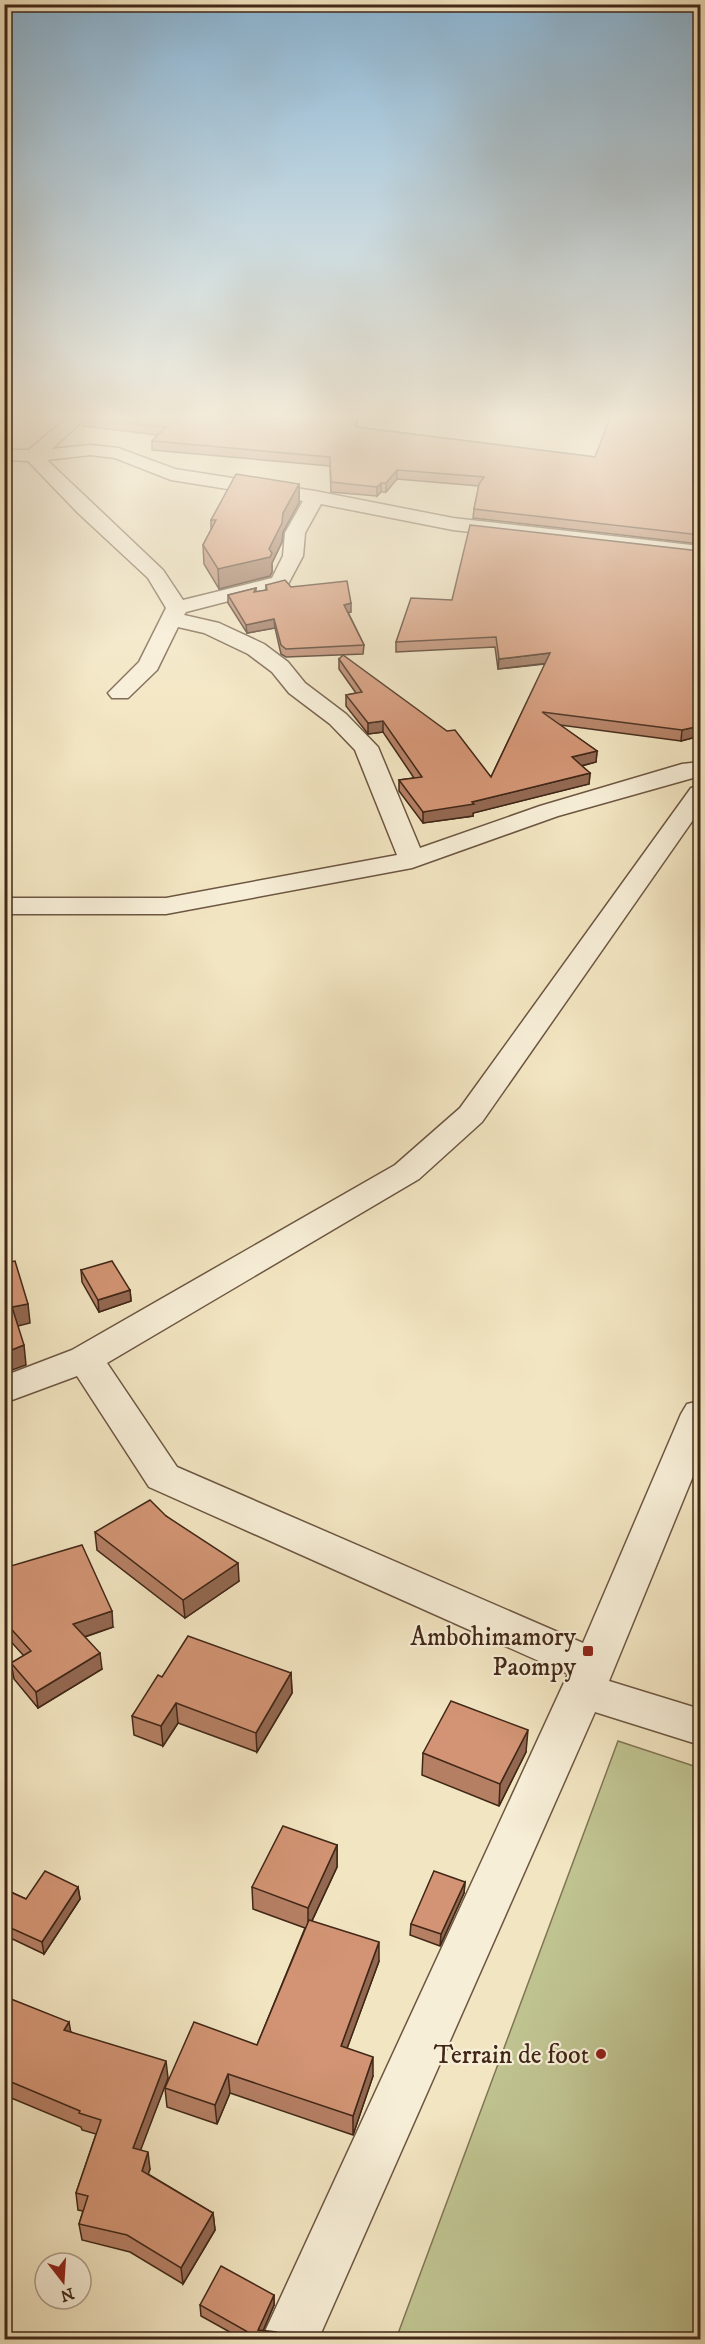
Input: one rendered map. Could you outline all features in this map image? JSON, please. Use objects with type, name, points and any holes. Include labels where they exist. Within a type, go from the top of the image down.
[{"type":"street","points":[[102,524],[156,574],[174,614],[256,649],[280,667],[297,688],[338,718],[366,747],[412,860]]},
{"type":"street","points":[[120,693],[149,665],[174,614],[280,582],[293,556],[295,533],[300,524]]},
{"type":"street","points":[[456,524],[700,552]]},
{"type":"street","points":[[4,906],[166,906],[412,860],[549,811],[690,769],[700,769]]},
{"type":"street","points":[[4,1390],[85,1359],[407,1172],[471,1114],[700,793]]},
{"type":"street","points":[[85,1359],[163,1477],[586,1678],[700,1727]]},
{"type":"street","points":[[289,2340],[586,1678],[608,1634],[700,1414]]},
{"type":"green space","name":"Terrain de foot","points":[[618,1741],[700,1768],[700,2339],[396,2339]]},
{"type":"building","points":[[214,524],[281,524],[269,549],[272,553],[270,557],[218,569],[203,545]]},
{"type":"building","points":[[608,524],[700,524],[700,535]]},
{"type":"building","points":[[470,525],[700,551],[700,726],[682,730],[542,712],[597,751],[572,757],[590,773],[472,802],[474,804],[423,812],[399,780],[422,777],[383,721],[368,723],[346,695],[362,692],[339,659],[343,655],[447,731],[455,730],[491,777],[550,653],[499,659],[496,637],[396,642],[411,598],[452,600]]},
{"type":"building","points":[[285,580],[291,587],[347,581],[351,603],[344,605],[364,645],[286,649],[281,645],[274,619],[246,625],[228,595],[256,588],[254,592],[267,590],[266,585]]},
{"type":"building","points":[[15,1261],[28,1304],[12,1307],[24,1345],[4,1353],[4,1263]]},
{"type":"building","points":[[112,1261],[130,1290],[98,1300],[81,1270]]},
{"type":"building","points":[[150,1500],[166,1516],[238,1563],[183,1600],[95,1532]]},
{"type":"building","points":[[82,1545],[112,1611],[73,1624],[100,1653],[36,1692],[11,1663],[31,1651],[4,1621],[4,1568]]},
{"type":"building","points":[[188,1636],[291,1673],[256,1733],[176,1703],[161,1726],[132,1716],[158,1675],[162,1677]]},
{"type":"building","points":[[451,1701],[528,1730],[500,1784],[423,1753]]},
{"type":"building","points":[[283,1826],[337,1845],[308,1908],[252,1887]]},
{"type":"building","points":[[45,1871],[78,1887],[42,1942],[4,1925],[4,1889],[26,1899]]},
{"type":"building","points":[[434,1871],[465,1882],[441,1934],[411,1924]]},
{"type":"building","points":[[309,1920],[379,1942],[341,2046],[373,2057],[353,2116],[228,2074],[215,2105],[165,2088],[194,2022],[257,2045]]},
{"type":"building","points":[[6,1997],[69,2022],[64,2030],[166,2061],[133,2148],[148,2152],[142,2171],[213,2213],[181,2268],[127,2235],[79,2224],[88,2196],[76,2193],[101,2120],[79,2113],[80,2111],[4,2079],[4,1999]]},
{"type":"building","points":[[221,2266],[274,2295],[258,2330],[276,2332],[272,2340],[262,2340],[200,2305]]},
{"type":"place","name":"Ambohimamory Paompy","points":[[588,1651]]},
{"type":"place","name":"Terrain de foot","points":[[601,2054]]}]
